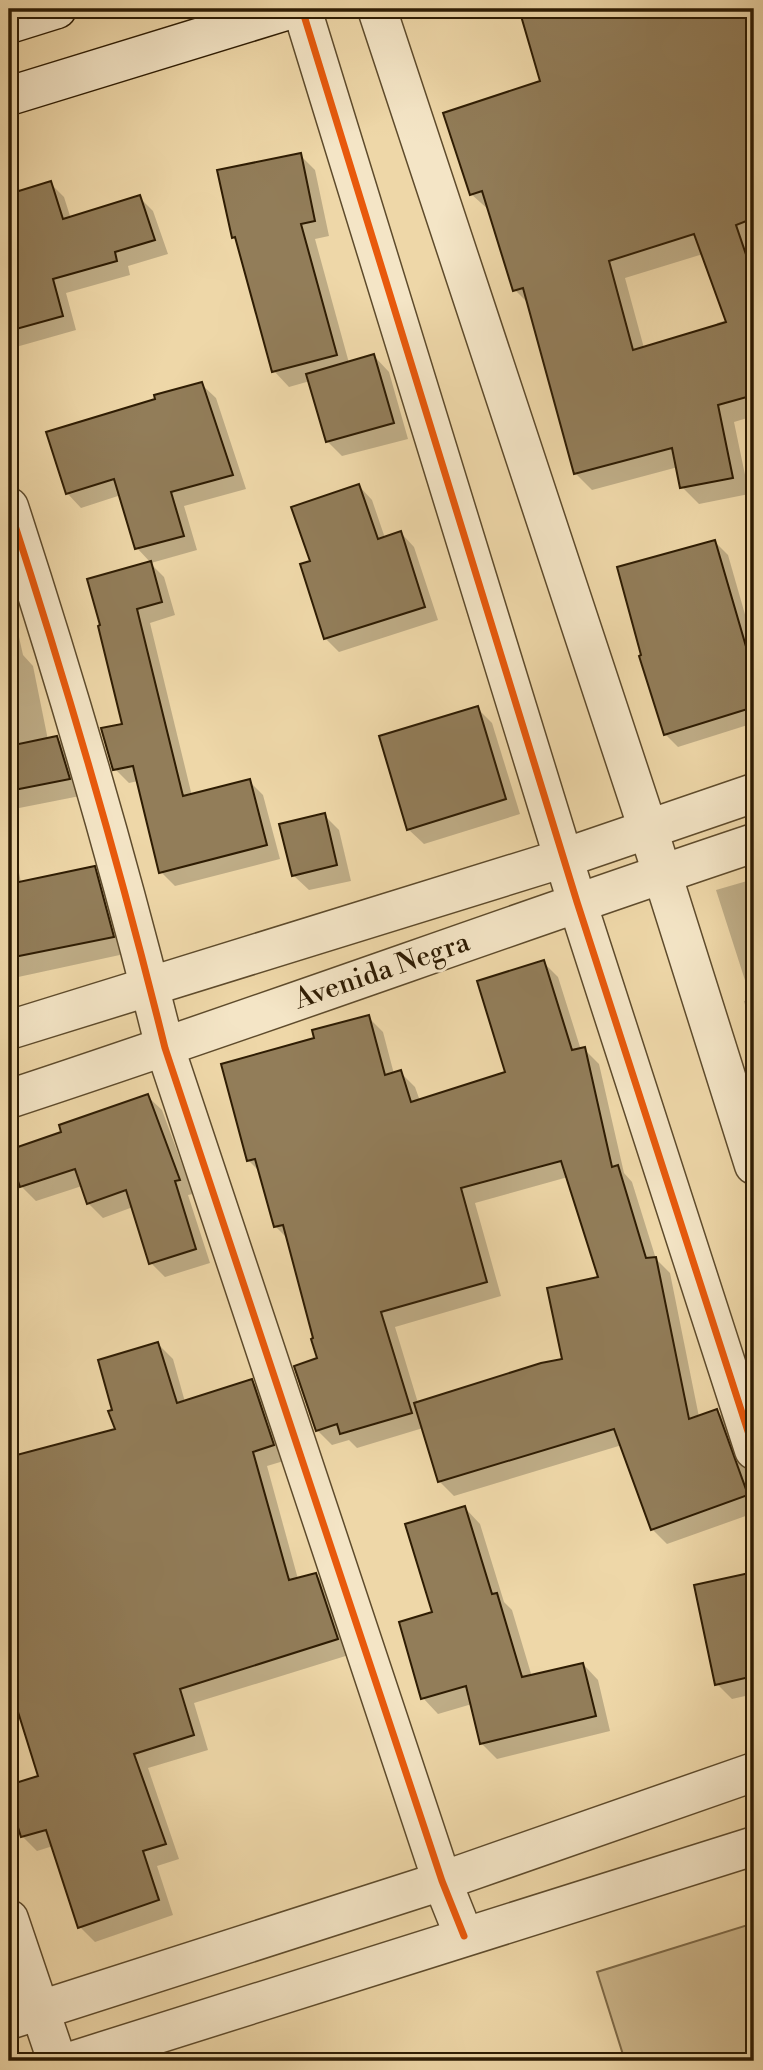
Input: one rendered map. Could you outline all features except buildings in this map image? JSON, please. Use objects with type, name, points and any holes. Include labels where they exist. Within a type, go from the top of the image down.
[{"type":"street","points":[[9,24],[57,9]]},
{"type":"street","points":[[9,96],[292,9]]},
{"type":"street","points":[[303,9],[577,902],[754,1450]]},
{"type":"street","points":[[377,9],[648,829],[754,1166]]},
{"type":"street","points":[[9,508],[49,631],[165,1048],[442,1881],[464,1936]]},
{"type":"street","name":"Avenida Negra","points":[[9,1030],[564,858],[754,793]]},
{"type":"street","name":"Avenida Negra","points":[[9,1098],[165,1048],[577,902],[754,843]]},
{"type":"street","points":[[24,2015],[442,1881],[754,1772]]},
{"type":"street","points":[[72,2061],[754,1846]]},
{"type":"street","points":[[9,1919],[24,2015],[57,2061]]},
{"type":"shaded area","points":[[754,1923],[754,2061],[625,2061],[597,1972]]},
{"type":"cycle path","points":[[302,9],[577,902],[754,1450]]},
{"type":"cycle path","points":[[9,507],[92,776],[165,1048],[442,1881],[464,1936]]}]
